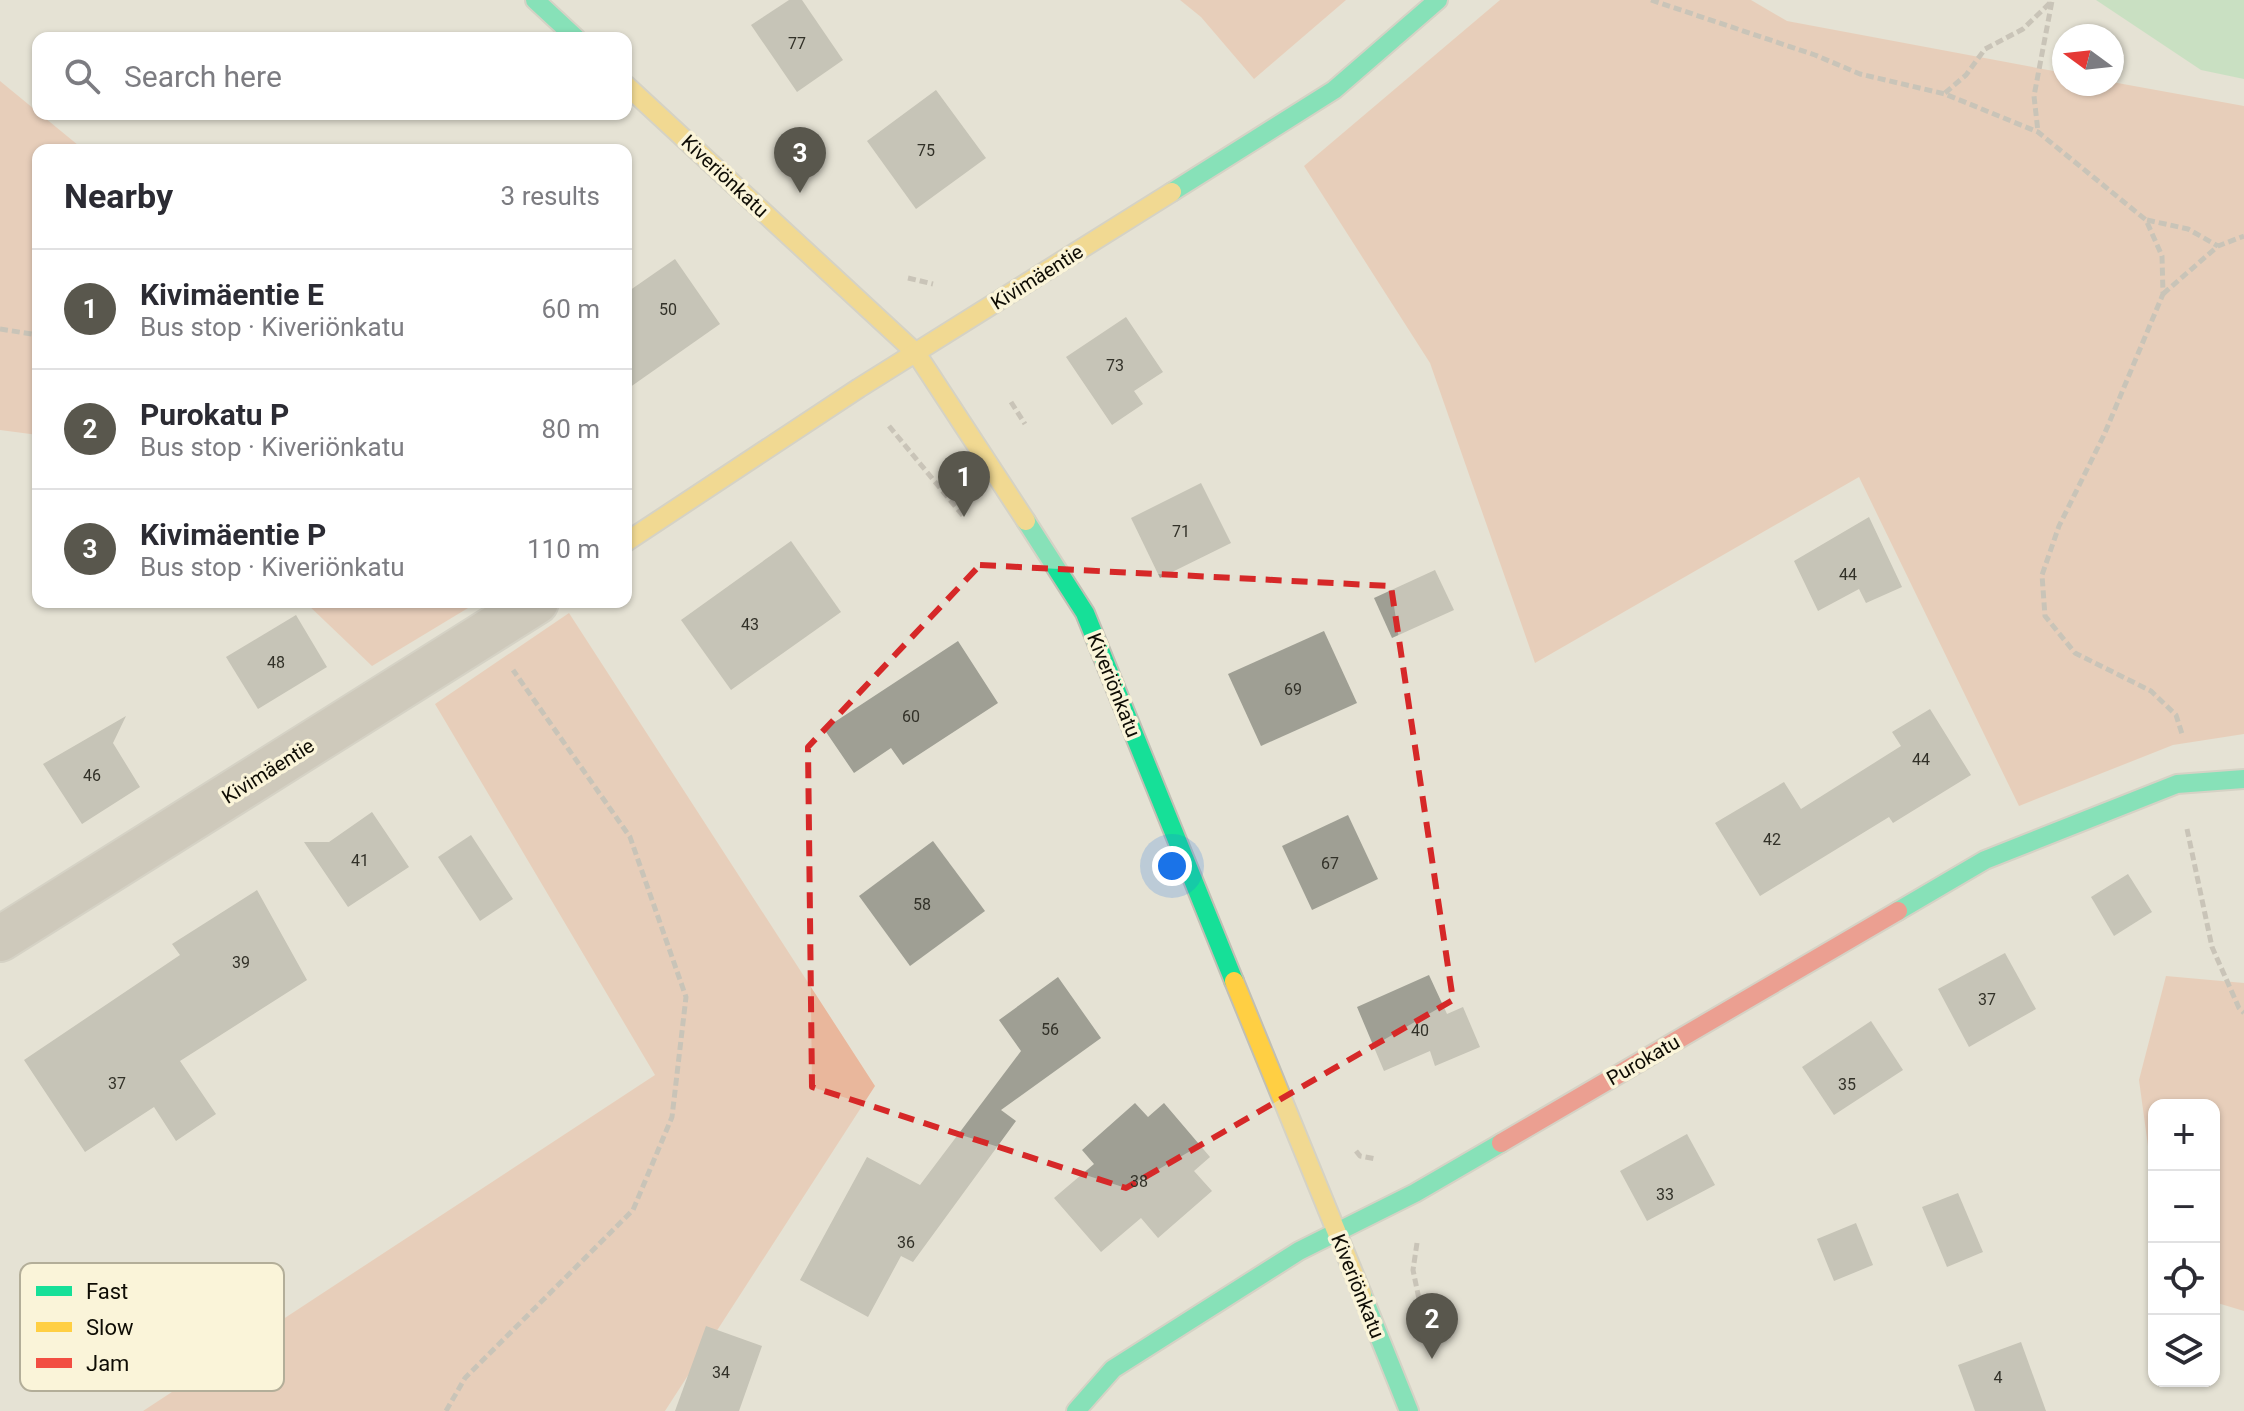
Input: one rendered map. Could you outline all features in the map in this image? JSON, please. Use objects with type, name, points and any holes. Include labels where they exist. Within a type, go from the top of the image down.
[{"type":"street","points":[[535,0],[570,32]]},
{"type":"street","name":"Kivimäentie","points":[[632,538],[859,388],[1334,90],[1438,0]]},
{"type":"street","name":"Kiveriönkatu","points":[[632,91],[916,353],[1085,613],[1409,1411]]},
{"type":"street","name":"Kivimäentie","points":[[0,939],[527,608]]},
{"type":"street","name":"Purokatu","points":[[1076,1411],[1113,1369],[1299,1251],[1415,1193],[1985,860],[2177,784],[2244,779]]},
{"type":"path","points":[[1651,0],[1815,55],[1860,74],[1945,94],[2038,132],[2146,220],[2162,256],[2163,294],[2104,435],[2059,526],[2042,575],[2045,616],[2075,653],[2151,691],[2176,715],[2183,738],[2177,784],[2212,947],[2244,1013]]},
{"type":"path","points":[[1945,94],[1966,75],[1985,49],[2023,29],[2052,1],[2034,96],[2038,132]]},
{"type":"path","points":[[2146,220],[2188,229],[2218,246]]},
{"type":"path","points":[[2163,294],[2218,246],[2244,236]]},
{"type":"path","points":[[0,329],[32,334]]},
{"type":"path","points":[[859,388],[964,517]]},
{"type":"path","points":[[446,1411],[465,1378],[633,1210],[672,1117],[686,997],[630,837],[487,634]]},
{"type":"highlighted area","points":[[980,565],[1391,586],[1453,1000],[1126,1188],[812,1087],[808,747]]},
{"type":"shaded area","points":[[1180,0],[1346,0],[1254,79],[1201,17]]},
{"type":"shaded area","points":[[1500,0],[1751,0],[1787,21],[2052,71],[2052,96],[2124,96],[2124,84],[2244,106],[2244,734],[2173,745],[2019,806],[1859,477],[1535,663],[1430,363],[1304,166]]},
{"type":"shaded area","points":[[2096,0],[2244,0],[2244,79],[2201,70]]},
{"type":"shaded area","points":[[0,81],[32,107],[32,120],[47,120],[77,144],[32,144],[32,434],[0,430]]},
{"type":"shaded area","points":[[311,608],[468,608],[372,666]]},
{"type":"shaded area","points":[[569,613],[875,1086],[665,1411],[143,1411],[173,1391],[284,1391],[284,1318],[655,1075],[435,704]]},
{"type":"shaded area","points":[[2166,976],[2244,983],[2244,1311],[2220,1304],[2220,1099],[2148,1099],[2148,1146],[2139,1080]]},
{"type":"building","points":[[789,0],[802,0],[843,60],[797,92],[751,25]]},
{"type":"building","points":[[936,90],[986,158],[916,209],[867,141]]},
{"type":"building","points":[[675,259],[720,324],[632,386],[632,289]]},
{"type":"building","points":[[1126,317],[1163,372],[1134,391],[1143,404],[1112,425],[1066,357]]},
{"type":"building","points":[[1201,483],[1231,543],[1160,578],[1131,518]]},
{"type":"building","points":[[1869,517],[1902,587],[1866,603],[1859,589],[1818,611],[1794,561]]},
{"type":"building","points":[[791,541],[841,612],[731,690],[681,620]]},
{"type":"building","points":[[1435,570],[1454,610],[1392,638],[1374,598]]},
{"type":"building","points":[[296,615],[327,667],[258,709],[226,657]]},
{"type":"building","points":[[1324,631],[1357,703],[1261,746],[1228,674]]},
{"type":"building","points":[[958,641],[998,703],[903,765],[891,748],[854,773],[824,729]]},
{"type":"building","points":[[1930,709],[1971,775],[1893,823],[1889,817],[1760,896],[1715,823],[1784,782],[1801,809],[1901,746],[1892,732]]},
{"type":"building","points":[[126,716],[113,743],[140,787],[82,824],[43,764]]},
{"type":"building","points":[[372,812],[409,867],[348,907],[304,842],[329,842]]},
{"type":"building","points":[[1348,815],[1378,879],[1312,910],[1282,846]]},
{"type":"building","points":[[471,835],[513,899],[480,921],[438,857]]},
{"type":"building","points":[[933,841],[985,911],[910,966],[859,896]]},
{"type":"building","points":[[2128,874],[2152,912],[2114,936],[2091,897]]},
{"type":"building","points":[[257,890],[307,980],[180,1061],[216,1114],[176,1141],[154,1107],[85,1152],[24,1060],[180,955],[172,944]]},
{"type":"building","points":[[2005,953],[2036,1009],[1969,1047],[1938,989]]},
{"type":"building","points":[[1429,975],[1447,1014],[1463,1007],[1480,1047],[1435,1066],[1430,1051],[1384,1071],[1357,1007]]},
{"type":"building","points":[[1058,977],[1101,1038],[1001,1110],[1016,1121],[913,1262],[901,1256],[868,1317],[800,1280],[867,1157],[920,1185],[1021,1051],[999,1020]]},
{"type":"building","points":[[1871,1021],[1903,1070],[1834,1115],[1802,1067]]},
{"type":"building","points":[[1135,1103],[1148,1117],[1164,1103],[1210,1157],[1194,1171],[1212,1191],[1158,1238],[1141,1218],[1101,1252],[1054,1198],[1094,1164],[1082,1150]]},
{"type":"building","points":[[1687,1134],[1715,1185],[1647,1221],[1620,1171]]},
{"type":"building","points":[[1958,1193],[1983,1252],[1947,1267],[1922,1207]]},
{"type":"building","points":[[1856,1223],[1873,1265],[1834,1281],[1817,1239]]},
{"type":"building","points":[[706,1326],[762,1346],[739,1411],[675,1411]]},
{"type":"building","points":[[2021,1342],[2046,1411],[1975,1411],[1958,1365]]},
{"type":"traffic: fast","points":[[535,0],[570,32]]},
{"type":"traffic: fast","points":[[1172,192],[1334,90],[1438,0]]},
{"type":"traffic: fast","points":[[1026,521],[1085,613],[1234,981]]},
{"type":"traffic: fast","points":[[1898,911],[1985,860],[2177,784],[2244,779]]},
{"type":"traffic: fast","points":[[1076,1411],[1113,1369],[1299,1251],[1415,1193],[1501,1143]]},
{"type":"traffic: fast","points":[[1362,1294],[1409,1411]]},
{"type":"traffic: slow","points":[[632,91],[916,353],[1026,521]]},
{"type":"traffic: slow","points":[[632,538],[859,388],[1172,192]]},
{"type":"traffic: slow","points":[[1234,981],[1362,1294]]},
{"type":"traffic: jam","points":[[1501,1143],[1898,911]]},
{"type":"place","name":"Kivimäentie P","points":[[800,193]]},
{"type":"place","name":"Kivimäentie E","points":[[964,517]]},
{"type":"place","name":"Purokatu P","points":[[1432,1359]]}]
